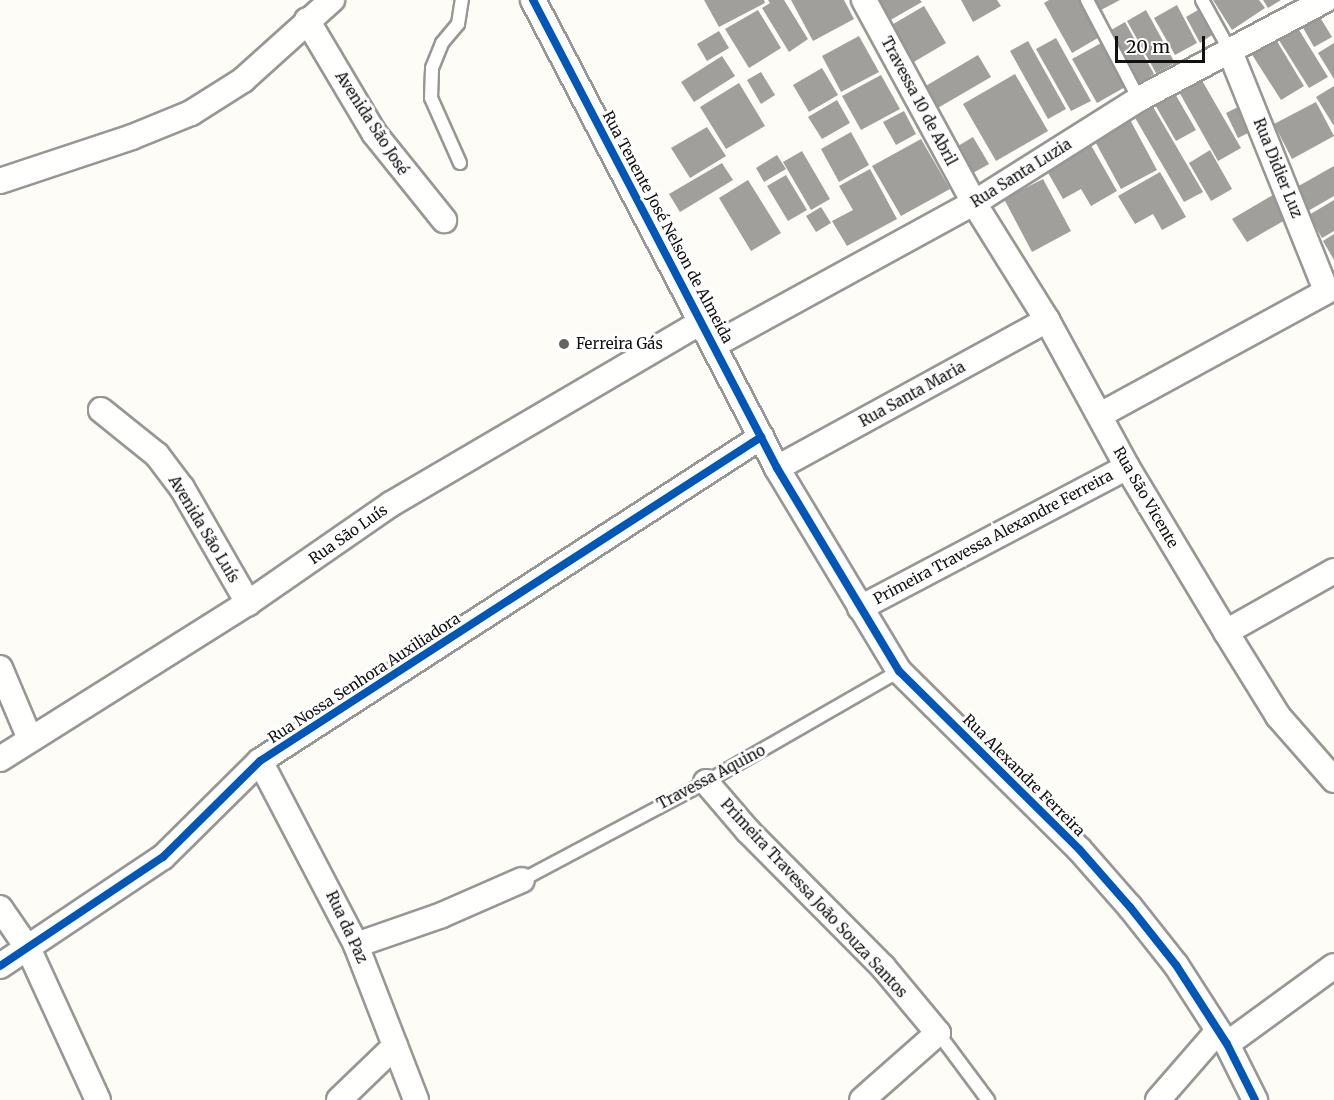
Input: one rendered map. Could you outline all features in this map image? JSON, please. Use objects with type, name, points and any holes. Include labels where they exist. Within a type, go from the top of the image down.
[{"type":"street","points":[[0,181],[132,137],[191,112],[243,80],[307,20],[332,0]]},
{"type":"street","name":"Rua Tenente José Nelson de Almeida","points":[[533,0],[716,344],[777,468]]},
{"type":"street","name":"Travessa 10 de Abril","points":[[864,0],[974,203]]},
{"type":"street","name":"Rua Santa Luzia","points":[[716,344],[974,203],[1139,99],[1229,49],[1325,0]]},
{"type":"street","name":"Avenida São José","points":[[307,20],[375,133],[444,220]]},
{"type":"street","name":"Rua Didier Luz","points":[[1229,49],[1330,293]]},
{"type":"street","name":"Rua São Vicente","points":[[974,203],[1047,320],[1127,467],[1278,716],[1334,780]]},
{"type":"street","points":[[1100,415],[1330,293]]},
{"type":"street","name":"Rua Santa Maria","points":[[777,468],[1047,320]]},
{"type":"street","name":"Rua São Luís","points":[[0,759],[248,603],[391,504],[703,321]]},
{"type":"street","name":"Avenida São Luís","points":[[101,410],[157,455],[182,488],[248,603]]},
{"type":"street","name":"Rua Nossa Senhora Auxiliadora","points":[[0,966],[29,950],[163,857],[260,761],[761,437]]},
{"type":"street","name":"Primeira Travessa Alexandre Ferreira","points":[[860,608],[1127,467]]},
{"type":"street","name":"Rua Alexandre Ferreira","points":[[777,468],[899,671],[1079,849],[1176,965],[1223,1037],[1255,1100]]},
{"type":"street","points":[[1226,632],[1334,571]]},
{"type":"street","points":[[0,668],[30,739]]},
{"type":"street","name":"Rua da Paz","points":[[260,761],[356,945],[416,1100]]},
{"type":"street","name":"Primeira Travessa João Souza Santos","points":[[706,782],[748,831],[883,968],[938,1033]]},
{"type":"street","points":[[356,945],[442,915],[522,880]]},
{"type":"street","points":[[0,908],[29,950],[98,1100]]},
{"type":"street","points":[[1158,1100],[1223,1037],[1334,966]]},
{"type":"street","points":[[862,1100],[938,1033]]},
{"type":"street","points":[[339,1100],[395,1046]]},
{"type":"lane","points":[[460,163],[431,98],[432,68],[442,43],[458,24],[462,0]]},
{"type":"lane","points":[[1087,0],[1139,99]]},
{"type":"lane","points":[[1202,0],[1229,49]]},
{"type":"lane","name":"Travessa Aquino","points":[[522,880],[706,782],[899,671]]},
{"type":"lane","name":"Primeira Travessa João Souza Santos","points":[[938,1033],[988,1100]]},
{"type":"building","points":[[704,0],[764,0],[765,3],[719,27]]},
{"type":"building","points":[[768,0],[784,0],[808,39],[789,52],[762,8],[770,3]]},
{"type":"building","points":[[791,0],[844,0],[854,19],[813,41]]},
{"type":"building","points":[[874,0],[920,0],[922,2],[887,22]]},
{"type":"building","points":[[961,0],[997,0],[1001,6],[973,22]]},
{"type":"building","points":[[1049,0],[1083,0],[1103,35],[1072,53],[1044,3]]},
{"type":"building","points":[[1094,0],[1120,0],[1099,11]]},
{"type":"building","points":[[1213,0],[1259,0],[1265,8],[1232,30]]},
{"type":"building","points":[[1263,0],[1281,0],[1268,8]]},
{"type":"building","points":[[1177,5],[1197,43],[1175,55],[1154,18]]},
{"type":"building","points":[[924,6],[946,43],[912,63],[890,26]]},
{"type":"building","points":[[1315,9],[1332,37],[1314,47],[1298,19]]},
{"type":"building","points":[[758,10],[781,48],[749,68],[725,29]]},
{"type":"building","points":[[1146,10],[1175,63],[1156,73],[1127,21]]},
{"type":"building","points":[[1198,10],[1212,35],[1200,43],[1186,17]]},
{"type":"building","points":[[1125,22],[1154,74],[1136,85],[1106,33]]},
{"type":"building","points":[[1296,25],[1328,77],[1309,88],[1277,37]]},
{"type":"building","points":[[719,31],[729,48],[707,61],[697,44]]},
{"type":"building","points":[[859,36],[879,72],[841,92],[822,56]]},
{"type":"building","points":[[1056,38],[1091,101],[1071,111],[1036,49]]},
{"type":"building","points":[[1275,38],[1304,86],[1281,100],[1251,53]]},
{"type":"building","points":[[1028,41],[1066,109],[1048,119],[1010,51]]},
{"type":"building","points":[[1103,42],[1127,86],[1097,103],[1072,59]]},
{"type":"building","points":[[1334,43],[1334,79],[1318,53]]},
{"type":"building","points":[[978,55],[991,77],[936,109],[924,87]]},
{"type":"building","points":[[722,56],[735,76],[694,102],[681,82]]},
{"type":"building","points":[[822,68],[838,95],[809,112],[793,85]]},
{"type":"building","points":[[761,72],[775,95],[761,104],[747,80]]},
{"type":"building","points":[[1015,74],[1048,131],[996,161],[963,104]]},
{"type":"building","points":[[881,75],[900,109],[861,130],[842,96]]},
{"type":"building","points":[[1200,77],[1241,148],[1218,161],[1178,90]]},
{"type":"building","points":[[739,83],[765,126],[726,149],[700,107]]},
{"type":"building","points":[[1334,86],[1334,126],[1316,97]]},
{"type":"building","points":[[1174,92],[1196,130],[1176,141],[1154,103]]},
{"type":"building","points":[[837,100],[850,123],[822,139],[808,117]]},
{"type":"building","points":[[1316,102],[1334,136],[1292,159],[1274,124]]},
{"type":"building","points":[[1246,103],[1258,128],[1238,138],[1226,113]]},
{"type":"building","points":[[1152,105],[1203,192],[1184,202],[1134,116]]},
{"type":"building","points":[[904,111],[916,134],[896,145],[883,122]]},
{"type":"building","points":[[1128,116],[1157,170],[1121,189],[1092,136]]},
{"type":"building","points":[[707,127],[726,156],[690,178],[671,148]]},
{"type":"building","points":[[851,132],[869,165],[839,182],[821,149]]},
{"type":"building","points":[[973,137],[989,164],[973,173],[958,146]]},
{"type":"building","points":[[921,139],[950,189],[901,216],[872,166]]},
{"type":"building","points":[[1088,140],[1117,191],[1091,206],[1081,189],[1063,199],[1043,164]]},
{"type":"building","points":[[1210,150],[1232,189],[1211,201],[1189,163]]},
{"type":"building","points":[[802,151],[830,199],[811,210],[783,162]]},
{"type":"building","points":[[777,155],[786,169],[764,182],[756,168]]},
{"type":"building","points":[[722,163],[733,180],[680,212],[669,194]]},
{"type":"building","points":[[1334,166],[1334,196],[1301,215],[1288,192]]},
{"type":"building","points":[[870,169],[897,219],[847,246],[832,221],[853,210],[839,186]]},
{"type":"building","points":[[1160,172],[1186,217],[1162,230],[1153,214],[1135,224],[1118,196]]},
{"type":"building","points":[[786,175],[807,210],[788,221],[767,186]]},
{"type":"building","points":[[1043,179],[1071,231],[1032,252],[1004,199]]},
{"type":"building","points":[[748,180],[781,233],[751,251],[719,198]]},
{"type":"building","points":[[1278,192],[1292,216],[1247,242],[1232,219]]},
{"type":"building","points":[[1334,200],[1334,231],[1322,238],[1309,215]]},
{"type":"building","points":[[821,207],[831,223],[816,232],[806,216]]},
{"type":"building","points":[[1334,234],[1334,260],[1323,241]]},
{"type":"cycle path","points":[[533,0],[777,468],[899,671],[1079,849],[1130,907],[1176,965],[1227,1044],[1255,1100]]},
{"type":"cycle path","points":[[0,966],[163,857],[260,761],[761,437]]},
{"type":"place","name":"Ferreira Gás","points":[[564,344]]}]
